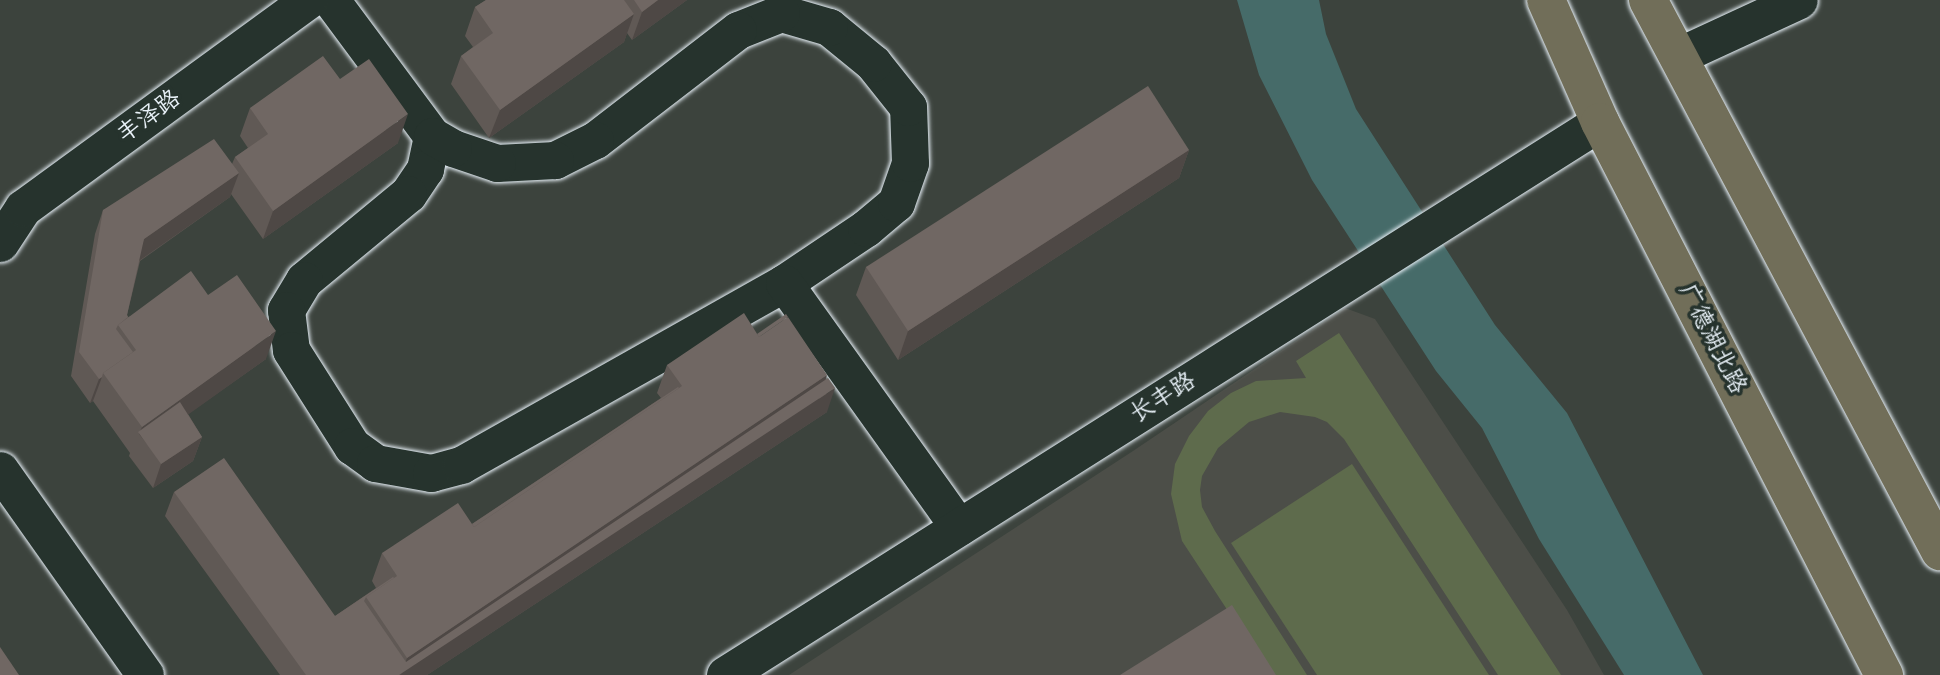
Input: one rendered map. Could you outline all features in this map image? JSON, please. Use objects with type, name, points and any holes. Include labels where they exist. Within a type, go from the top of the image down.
[{"type":"main road","name":"广德湖北路","points":[[1546,0],[1600,122],[1884,675]]},
{"type":"main road","points":[[1648,0],[1940,551]]},
{"type":"street","name":"丰泽路","points":[[0,243],[23,208],[308,0]]},
{"type":"street","points":[[331,0],[432,136],[453,148],[497,163],[555,160],[595,140],[738,30],[781,13],[829,27],[873,63],[908,107],[911,163],[896,203],[866,228],[783,283],[461,465],[431,473],[376,463],[352,446],[291,350],[286,310],[304,280],[408,194],[425,170],[432,136]]},
{"type":"street","points":[[1678,56],[1799,0]]},
{"type":"street","name":"长丰路","points":[[725,675],[1600,122]]},
{"type":"street","points":[[783,283],[959,527]]},
{"type":"street","points":[[0,470],[145,675]]},
{"type":"shaded area","points":[[1345,308],[1375,319],[1567,610],[1604,675],[789,675],[1133,451]]},
{"type":"green space","points":[[1339,333],[1561,675],[1498,675],[1344,439],[1327,422],[1315,417],[1280,412],[1249,422],[1218,448],[1202,476],[1200,490],[1202,507],[1215,531],[1307,675],[1270,675],[1182,541],[1171,494],[1175,464],[1189,436],[1208,411],[1231,393],[1256,381],[1306,378],[1296,361]]},
{"type":"green space","points":[[1352,464],[1489,675],[1317,675],[1231,543]]},
{"type":"water","points":[[1237,0],[1319,0],[1326,34],[1356,109],[1495,325],[1567,413],[1703,675],[1624,675],[1539,539],[1482,428],[1436,371],[1312,180],[1259,75]]},
{"type":"building","points":[[486,0],[624,0],[634,14],[500,110],[461,56],[493,33],[475,7]]},
{"type":"building","points":[[634,0],[658,0],[642,12]]},
{"type":"building","points":[[323,56],[340,79],[369,59],[408,114],[273,211],[235,157],[268,134],[250,108]]},
{"type":"building","points":[[1148,86],[1189,150],[908,331],[866,267]]},
{"type":"building","points":[[214,139],[239,173],[144,239],[128,317],[116,329],[133,352],[103,373],[99,379],[79,352],[103,210]]},
{"type":"building","points":[[191,271],[208,295],[237,275],[276,331],[142,427],[103,373],[136,350],[118,325]]},
{"type":"building","points":[[744,313],[759,337],[788,317],[827,375],[407,658],[366,597],[397,576],[382,553],[458,503],[474,527],[682,386],[667,365]]},
{"type":"building","points":[[786,314],[788,317],[759,337],[757,334]]},
{"type":"building","points":[[828,378],[835,388],[399,675],[306,675],[174,492],[224,458],[335,616],[393,577],[364,601],[406,662]]},
{"type":"building","points":[[679,388],[474,527],[472,524]]},
{"type":"building","points":[[180,402],[202,437],[161,464],[138,432]]},
{"type":"building","points":[[1232,605],[1276,675],[1120,675]]},
{"type":"building","points":[[0,647],[19,675],[0,675]]}]
